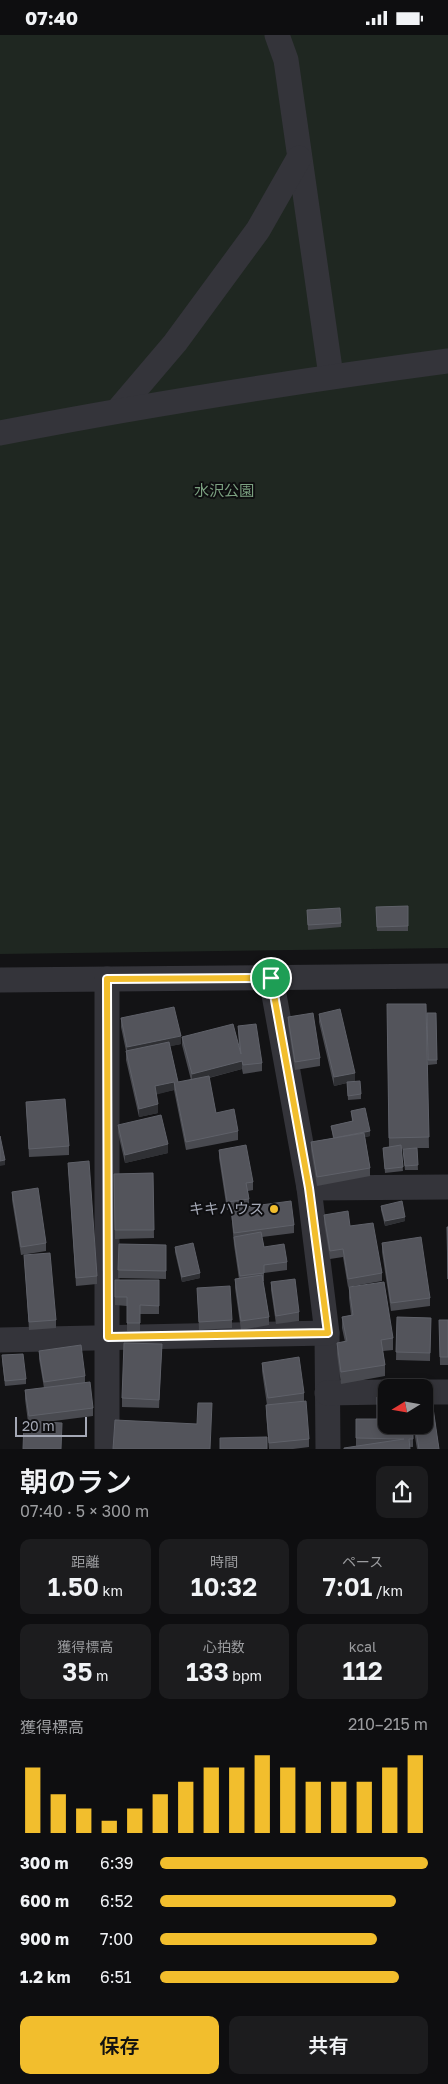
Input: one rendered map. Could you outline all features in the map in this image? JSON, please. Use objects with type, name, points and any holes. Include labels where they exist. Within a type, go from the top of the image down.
[{"type":"street","points":[[277,35],[286,60],[298,158],[331,376]]},
{"type":"street","points":[[118,410],[175,343],[258,230],[298,158]]},
{"type":"street","points":[[0,433],[118,410],[331,376],[448,361]]},
{"type":"street","points":[[0,981],[448,975]]},
{"type":"street","points":[[271,978],[309,1188],[328,1333],[328,1449]]},
{"type":"street","points":[[107,979],[107,1449]]},
{"type":"street","points":[[309,1188],[448,1187]]},
{"type":"street","points":[[0,1340],[328,1333]]},
{"type":"street","points":[[328,1393],[378,1392]]},
{"type":"street","points":[[433,1392],[448,1392]]},
{"type":"green space","name":"水沢公園","points":[[0,35],[448,35],[448,948],[0,954]]},
{"type":"building","points":[[408,906],[408,926],[377,927],[376,907]]},
{"type":"building","points":[[340,908],[341,923],[308,925],[307,910]]},
{"type":"building","points":[[387,1004],[426,1004],[429,1137],[389,1138]]},
{"type":"building","points":[[174,1007],[181,1036],[127,1047],[121,1018]]},
{"type":"building","points":[[340,1009],[355,1073],[334,1077],[319,1014]]},
{"type":"building","points":[[313,1013],[320,1058],[295,1062],[288,1017]]},
{"type":"building","points":[[427,1013],[436,1013],[437,1060],[428,1060]]},
{"type":"building","points":[[233,1024],[241,1054],[238,1026],[256,1024],[262,1063],[243,1065],[242,1061],[192,1074],[182,1037]]},
{"type":"building","points":[[169,1042],[178,1082],[209,1076],[216,1113],[234,1109],[238,1131],[186,1142],[174,1082],[155,1086],[158,1104],[139,1109],[126,1051]]},
{"type":"building","points":[[360,1081],[361,1094],[348,1096],[347,1082]]},
{"type":"building","points":[[65,1099],[69,1146],[29,1149],[26,1102]]},
{"type":"building","points":[[365,1108],[370,1131],[334,1138],[331,1126],[353,1121],[351,1111]]},
{"type":"building","points":[[161,1115],[168,1144],[125,1155],[118,1125]]},
{"type":"building","points":[[364,1133],[370,1168],[317,1177],[311,1142]]},
{"type":"building","points":[[0,1136],[5,1160],[0,1161]]},
{"type":"building","points":[[246,1145],[253,1182],[246,1183],[249,1199],[227,1202],[219,1150]]},
{"type":"building","points":[[401,1145],[403,1167],[385,1169],[383,1148]]},
{"type":"building","points":[[417,1148],[418,1165],[405,1166],[403,1149]]},
{"type":"building","points":[[89,1161],[97,1276],[76,1278],[68,1163]]},
{"type":"building","points":[[153,1173],[154,1230],[115,1230],[114,1174]]},
{"type":"building","points":[[38,1188],[46,1243],[21,1247],[12,1192]]},
{"type":"building","points":[[291,1201],[294,1225],[234,1233],[231,1209]]},
{"type":"building","points":[[402,1201],[405,1217],[385,1221],[381,1206]]},
{"type":"building","points":[[348,1211],[350,1226],[373,1223],[382,1273],[348,1279],[343,1249],[330,1251],[324,1215]]},
{"type":"building","points":[[447,1227],[448,1227],[448,1279]]},
{"type":"building","points":[[261,1232],[264,1247],[284,1244],[287,1262],[264,1265],[264,1273],[240,1276],[234,1237]]},
{"type":"building","points":[[421,1237],[430,1298],[391,1303],[382,1243]]},
{"type":"building","points":[[193,1243],[200,1273],[182,1277],[175,1247]]},
{"type":"building","points":[[119,1244],[166,1245],[166,1271],[118,1270]]},
{"type":"building","points":[[50,1253],[56,1320],[29,1322],[24,1255]]},
{"type":"building","points":[[262,1275],[269,1317],[241,1321],[235,1279]]},
{"type":"building","points":[[295,1279],[299,1312],[276,1316],[271,1282]]},
{"type":"building","points":[[115,1280],[159,1280],[159,1306],[140,1305],[140,1323],[127,1323],[127,1297],[115,1297]]},
{"type":"building","points":[[384,1282],[393,1338],[381,1340],[385,1365],[341,1372],[337,1343],[347,1341],[342,1317],[353,1315],[349,1287]]},
{"type":"building","points":[[230,1286],[232,1320],[199,1322],[197,1288]]},
{"type":"building","points":[[397,1317],[431,1318],[430,1353],[396,1352]]},
{"type":"building","points":[[439,1320],[448,1320],[448,1357],[440,1357]]},
{"type":"building","points":[[124,1343],[162,1344],[159,1400],[122,1398]]},
{"type":"building","points":[[81,1345],[85,1376],[44,1382],[39,1351]]},
{"type":"building","points":[[23,1354],[26,1379],[5,1381],[2,1355]]},
{"type":"building","points":[[299,1357],[304,1393],[268,1398],[262,1363]]},
{"type":"building","points":[[90,1382],[93,1408],[29,1416],[25,1390]]},
{"type":"building","points":[[378,1397],[378,1434],[413,1434],[413,1439],[409,1439],[410,1449],[344,1449],[404,1439],[356,1438],[356,1419],[377,1419]]},
{"type":"building","points":[[306,1401],[309,1439],[269,1443],[266,1405]]},
{"type":"building","points":[[198,1403],[212,1403],[210,1449],[113,1449],[115,1420],[197,1424]]},
{"type":"building","points":[[433,1408],[439,1449],[419,1449],[416,1434],[433,1434]]},
{"type":"building","points":[[24,1421],[62,1423],[61,1449],[23,1449]]},
{"type":"building","points":[[267,1437],[267,1449],[220,1449],[220,1438]]},
{"type":"place","name":"キキハウス","points":[[274,1209]]},
{"type":"route","points":[[271,978],[309,1188],[328,1333],[108,1337],[107,979],[271,978]]}]
